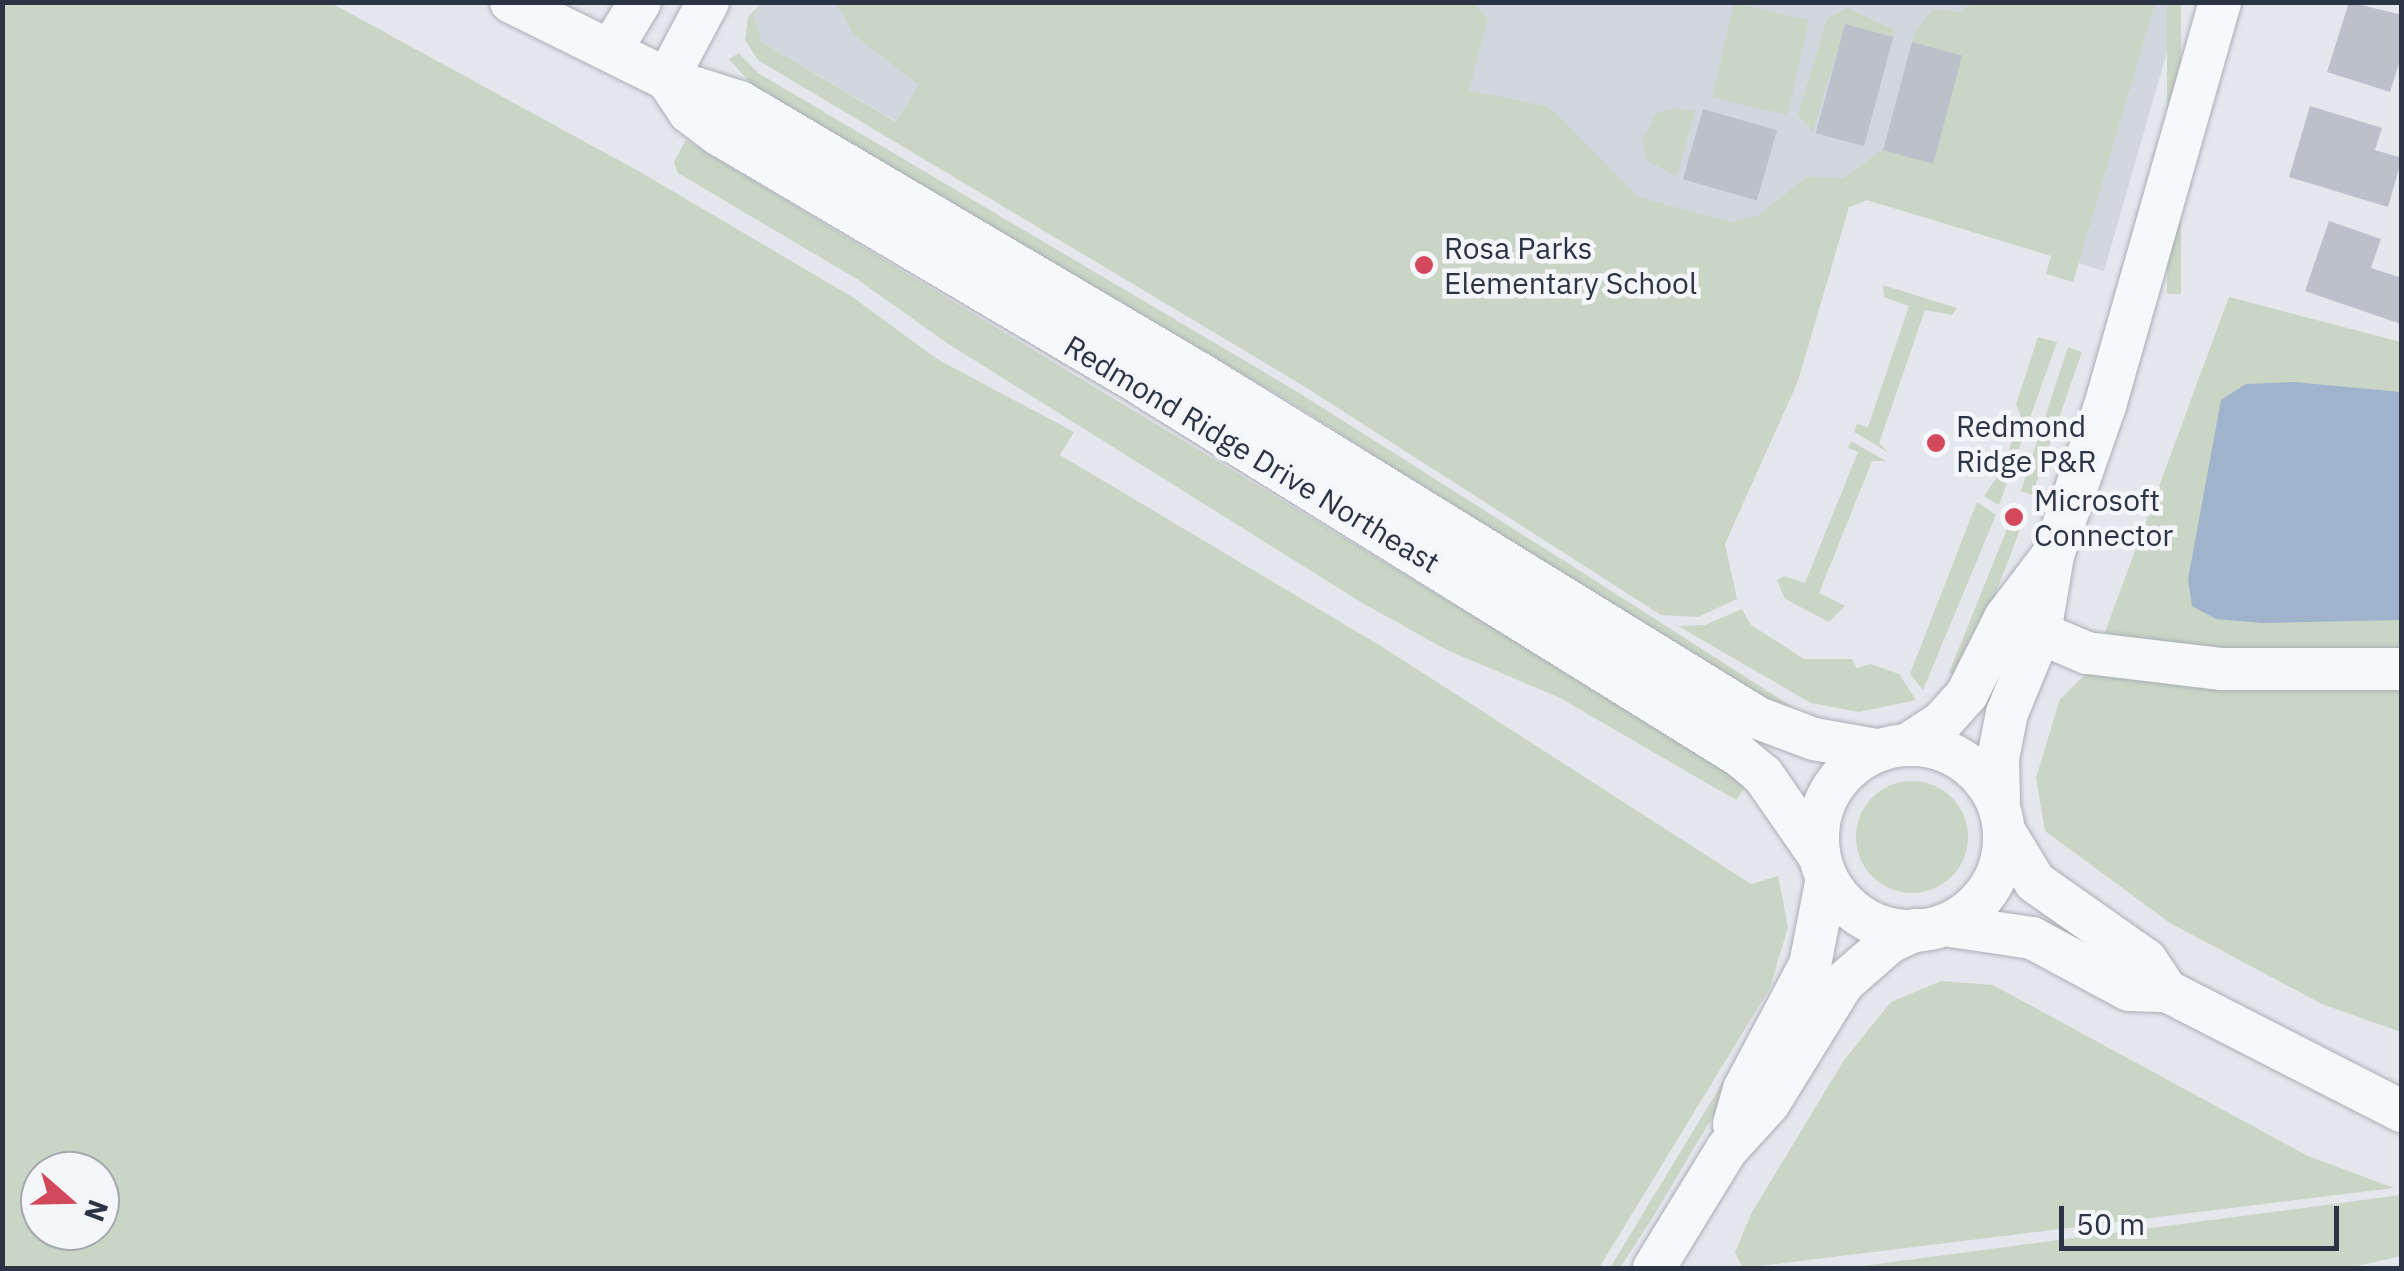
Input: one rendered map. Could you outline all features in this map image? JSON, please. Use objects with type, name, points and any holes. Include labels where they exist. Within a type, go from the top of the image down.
[{"type":"street","name":"Redmond Ridge Drive Northeast","points":[[512,2],[612,48],[667,79],[740,102],[1202,375],[1758,718],[1814,739],[1956,756],[2003,818],[2035,882],[2146,960],[2167,991]]},
{"type":"street","points":[[612,48],[640,2]]},
{"type":"street","points":[[667,79],[708,2]]},
{"type":"street","points":[[1654,1268],[1727,1148],[1770,1103],[1843,983],[1890,942],[1930,928],[1982,900],[1999,870],[2003,818],[1998,758],[2007,713],[2040,633],[2053,555],[2105,406],[2220,2]]},
{"type":"street","name":"Redmond Ridge Drive Northeast","points":[[667,79],[689,112],[720,136],[1147,388],[1740,756],[1764,775],[1822,868],[1872,921],[2032,938],[2129,990],[2167,991],[2402,1111]]},
{"type":"street","points":[[1727,1148],[1744,1089],[1810,965],[1826,802],[1838,781],[1942,722],[1966,694],[2005,618],[2053,555]]},
{"type":"street","points":[[2040,633],[2088,653],[2222,669],[2402,669]]},
{"type":"shaded area","name":"Rosa Parks Elementary School","points":[[762,2],[2181,3],[2104,271],[1867,200],[1712,261],[1583,528],[762,42],[754,16]]},
{"type":"green space","name":"Rosa Parks Elementary School","points":[[1973,2],[2155,3],[2073,282],[2046,274],[2051,256],[1867,200],[1849,207],[1798,381],[1725,544],[1737,599],[1698,617],[1661,615],[1302,385],[758,60],[745,40],[748,17],[762,3],[754,16],[762,42],[896,122],[919,85],[854,35],[836,3],[1473,3],[1488,18],[1469,90],[1549,107],[1638,197],[1730,222],[1759,215],[1806,177],[1844,178],[1882,150],[1961,55],[1912,42],[1916,31],[1932,10],[1961,12]]},
{"type":"green space","points":[[2,3],[331,3],[642,173],[854,298],[937,359],[1074,432],[1060,455],[1384,648],[1751,884],[1778,876],[1788,927],[1770,988],[1599,1268],[3,1268]]},
{"type":"green space","points":[[1734,3],[1809,20],[1787,115],[1712,98]]},
{"type":"green space","points":[[2167,3],[2181,3],[2181,294],[2167,294]]},
{"type":"green space","points":[[1847,8],[1895,30],[1893,37],[1845,24],[1813,132],[1798,115],[1827,19]]},
{"type":"green space","points":[[739,53],[758,73],[1296,391],[1566,562],[1791,706],[1787,718],[1290,402],[752,85],[729,59]]},
{"type":"green space","points":[[1678,108],[1695,111],[1677,176],[1647,161],[1642,140],[1657,113]]},
{"type":"green space","points":[[686,140],[1465,611],[1752,777],[1736,800],[1560,698],[1447,650],[1364,604],[947,343],[857,279],[678,173],[674,162]]},
{"type":"green space","points":[[1883,285],[1957,308],[1952,315],[1925,310],[1879,443],[1889,453],[1854,432],[1857,424],[1868,427],[1909,306],[1884,297]]},
{"type":"green space","points":[[2229,297],[2401,342],[2401,653],[2229,653],[2101,643]]},
{"type":"green space","points":[[2038,337],[2057,342],[1999,505],[1984,496],[2002,470],[2021,416],[2016,404]]},
{"type":"green space","points":[[2068,347],[2082,352],[2032,495],[2021,491]]},
{"type":"green space","points":[[1851,441],[1886,461],[1872,461],[1819,593],[1845,606],[1829,622],[1785,599],[1777,580],[1784,576],[1805,583],[1858,452],[1848,448]]},
{"type":"green space","points":[[1977,502],[1996,515],[1923,690],[1910,674]]},
{"type":"green space","points":[[2015,509],[2026,514],[1962,680],[1949,673]]},
{"type":"green space","points":[[1742,609],[1751,625],[1804,659],[1852,659],[1857,668],[1871,664],[1899,674],[1916,700],[1859,712],[1811,703],[1678,626],[1705,625]]},
{"type":"green space","points":[[2088,672],[2401,685],[2401,1032],[2322,1004],[2170,923],[2045,831],[2036,778],[2060,699]]},
{"type":"green space","points":[[1912,781],[1933,785],[1952,797],[1964,816],[1968,837],[1964,858],[1952,877],[1933,889],[1912,893],[1891,889],[1872,877],[1860,858],[1856,837],[1860,816],[1872,797],[1891,785]]},
{"type":"green space","points":[[1941,981],[1993,985],[2308,1156],[2394,1188],[1743,1268],[1735,1253],[1751,1214],[1844,1060],[1891,1002]]},
{"type":"green space","points":[[1778,991],[1785,995],[1653,1217],[1620,1268],[1610,1268]]},
{"type":"green space","points":[[2401,1195],[2401,1256],[2348,1268],[1847,1268]]},
{"type":"water","points":[[2294,382],[2401,392],[2401,620],[2262,623],[2216,619],[2192,606],[2188,579],[2221,400],[2246,384]]},
{"type":"building","points":[[2349,2],[2402,15],[2402,54],[2390,92],[2327,72]]},
{"type":"building","points":[[1845,24],[1893,37],[1864,146],[1816,133]]},
{"type":"building","points":[[1912,42],[1962,55],[1933,164],[1883,150]]},
{"type":"building","points":[[2310,106],[2382,128],[2375,150],[2402,158],[2388,207],[2289,177]]},
{"type":"building","points":[[1703,109],[1777,130],[1757,200],[1683,179]]},
{"type":"building","points":[[2329,221],[2381,239],[2371,268],[2402,278],[2401,324],[2305,291]]},
{"type":"place","name":"Rosa Parks Elementary School","points":[[1424,265]]},
{"type":"place","name":"Redmond Ridge P&R","points":[[1936,443]]},
{"type":"place","name":"Microsoft Connector","points":[[2014,517]]}]
